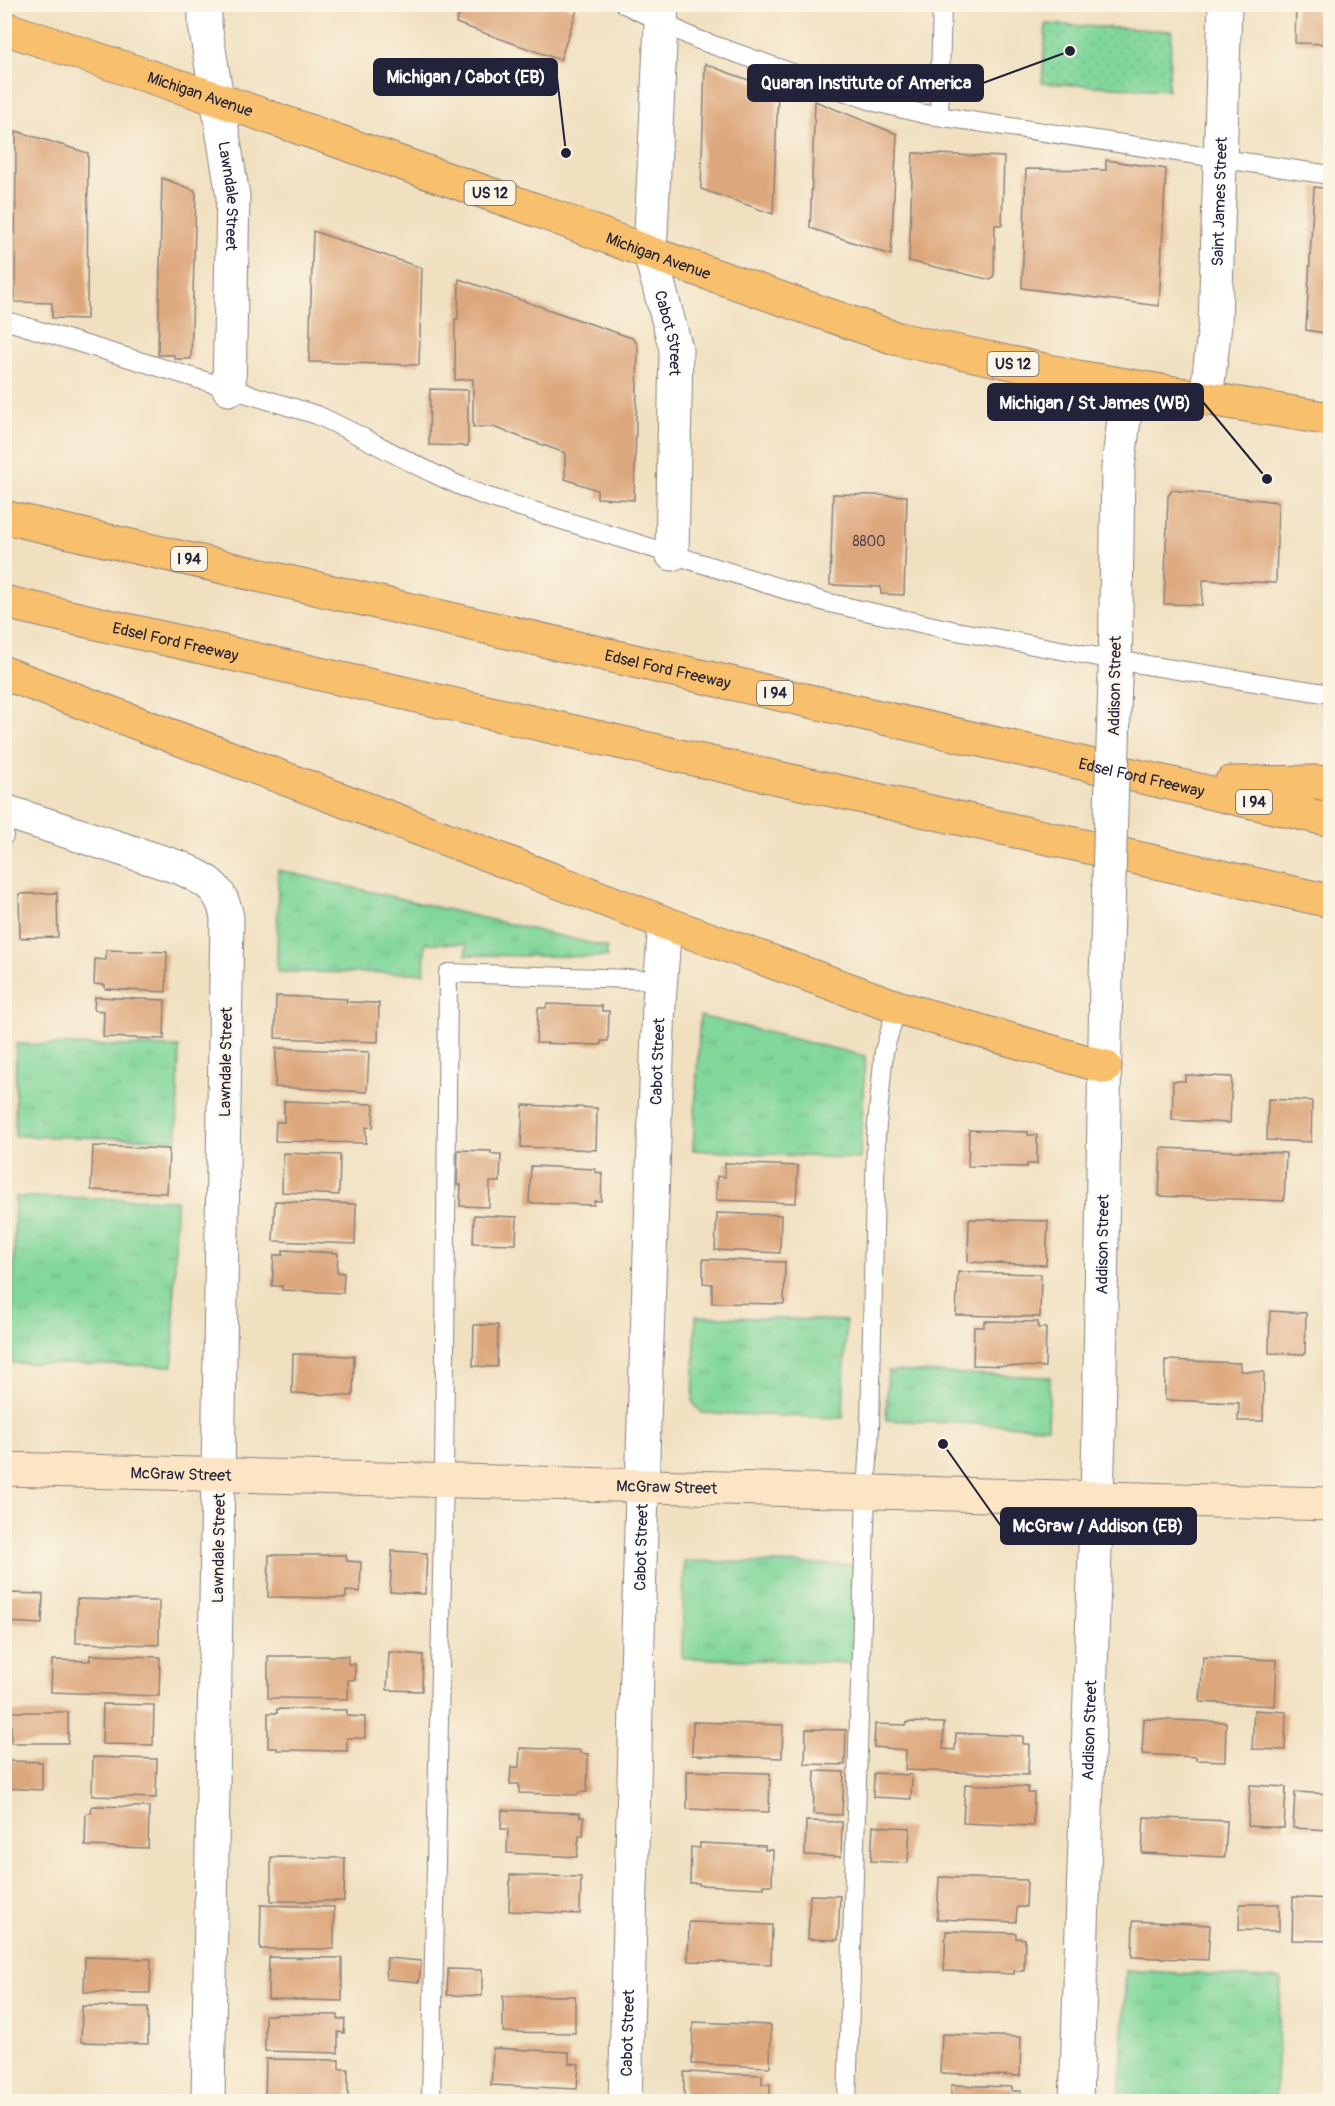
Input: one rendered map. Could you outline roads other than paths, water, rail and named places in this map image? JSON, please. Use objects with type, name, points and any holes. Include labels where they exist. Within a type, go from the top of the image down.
[{"type":"main road","name":"Michigan Avenue","points":[[4,28],[539,210],[650,253],[898,339],[1128,387],[1330,419]]},
{"type":"main road","name":"Edsel Ford Freeway","points":[[4,517],[1330,820]]},
{"type":"main road","name":"Edsel Ford Freeway","points":[[4,602],[1330,901]]},
{"type":"main road","points":[[4,673],[665,923],[897,1007],[1105,1067]]},
{"type":"main road","points":[[1178,784],[1318,782],[1330,785]]},
{"type":"street","name":"Lawndale Street","points":[[205,4],[205,25],[233,195],[230,389]]},
{"type":"street","name":"Saint James Street","points":[[1206,399],[1215,325],[1225,4]]},
{"type":"street","name":"Cabot Street","points":[[662,14],[650,253],[676,349],[672,554]]},
{"type":"street","name":"Addison Street","points":[[1076,2102],[1096,1498],[1118,468],[1128,387]]},
{"type":"street","name":"Lawndale Street","points":[[5,819],[181,868],[200,877],[216,889],[224,902],[227,918],[208,2102]]},
{"type":"street","name":"Cabot Street","points":[[625,2102],[643,1486],[665,923]]},
{"type":"street","name":"McGraw Street","points":[[4,1469],[1330,1504]]},
{"type":"lane","points":[[624,4],[662,14],[696,39],[875,102],[939,116],[1330,175]]},
{"type":"lane","points":[[939,116],[942,4]]},
{"type":"lane","points":[[4,320],[317,416],[355,433],[452,484],[825,602],[1115,670],[1330,694]]},
{"type":"lane","points":[[431,2102],[444,1480],[448,973],[661,980]]},
{"type":"lane","points":[[848,2102],[866,1492],[870,1427],[876,1136],[884,1051],[897,1007]]},
{"type":"place","name":"Quaran Institute of America","points":[[1070,51]]},
{"type":"place","name":"Michigan / Cabot (EB)","points":[[566,153]]},
{"type":"place","name":"Michigan / St James (WB)","points":[[1267,479]]},
{"type":"place","name":"McGraw / Addison (EB)","points":[[943,1444]]}]
